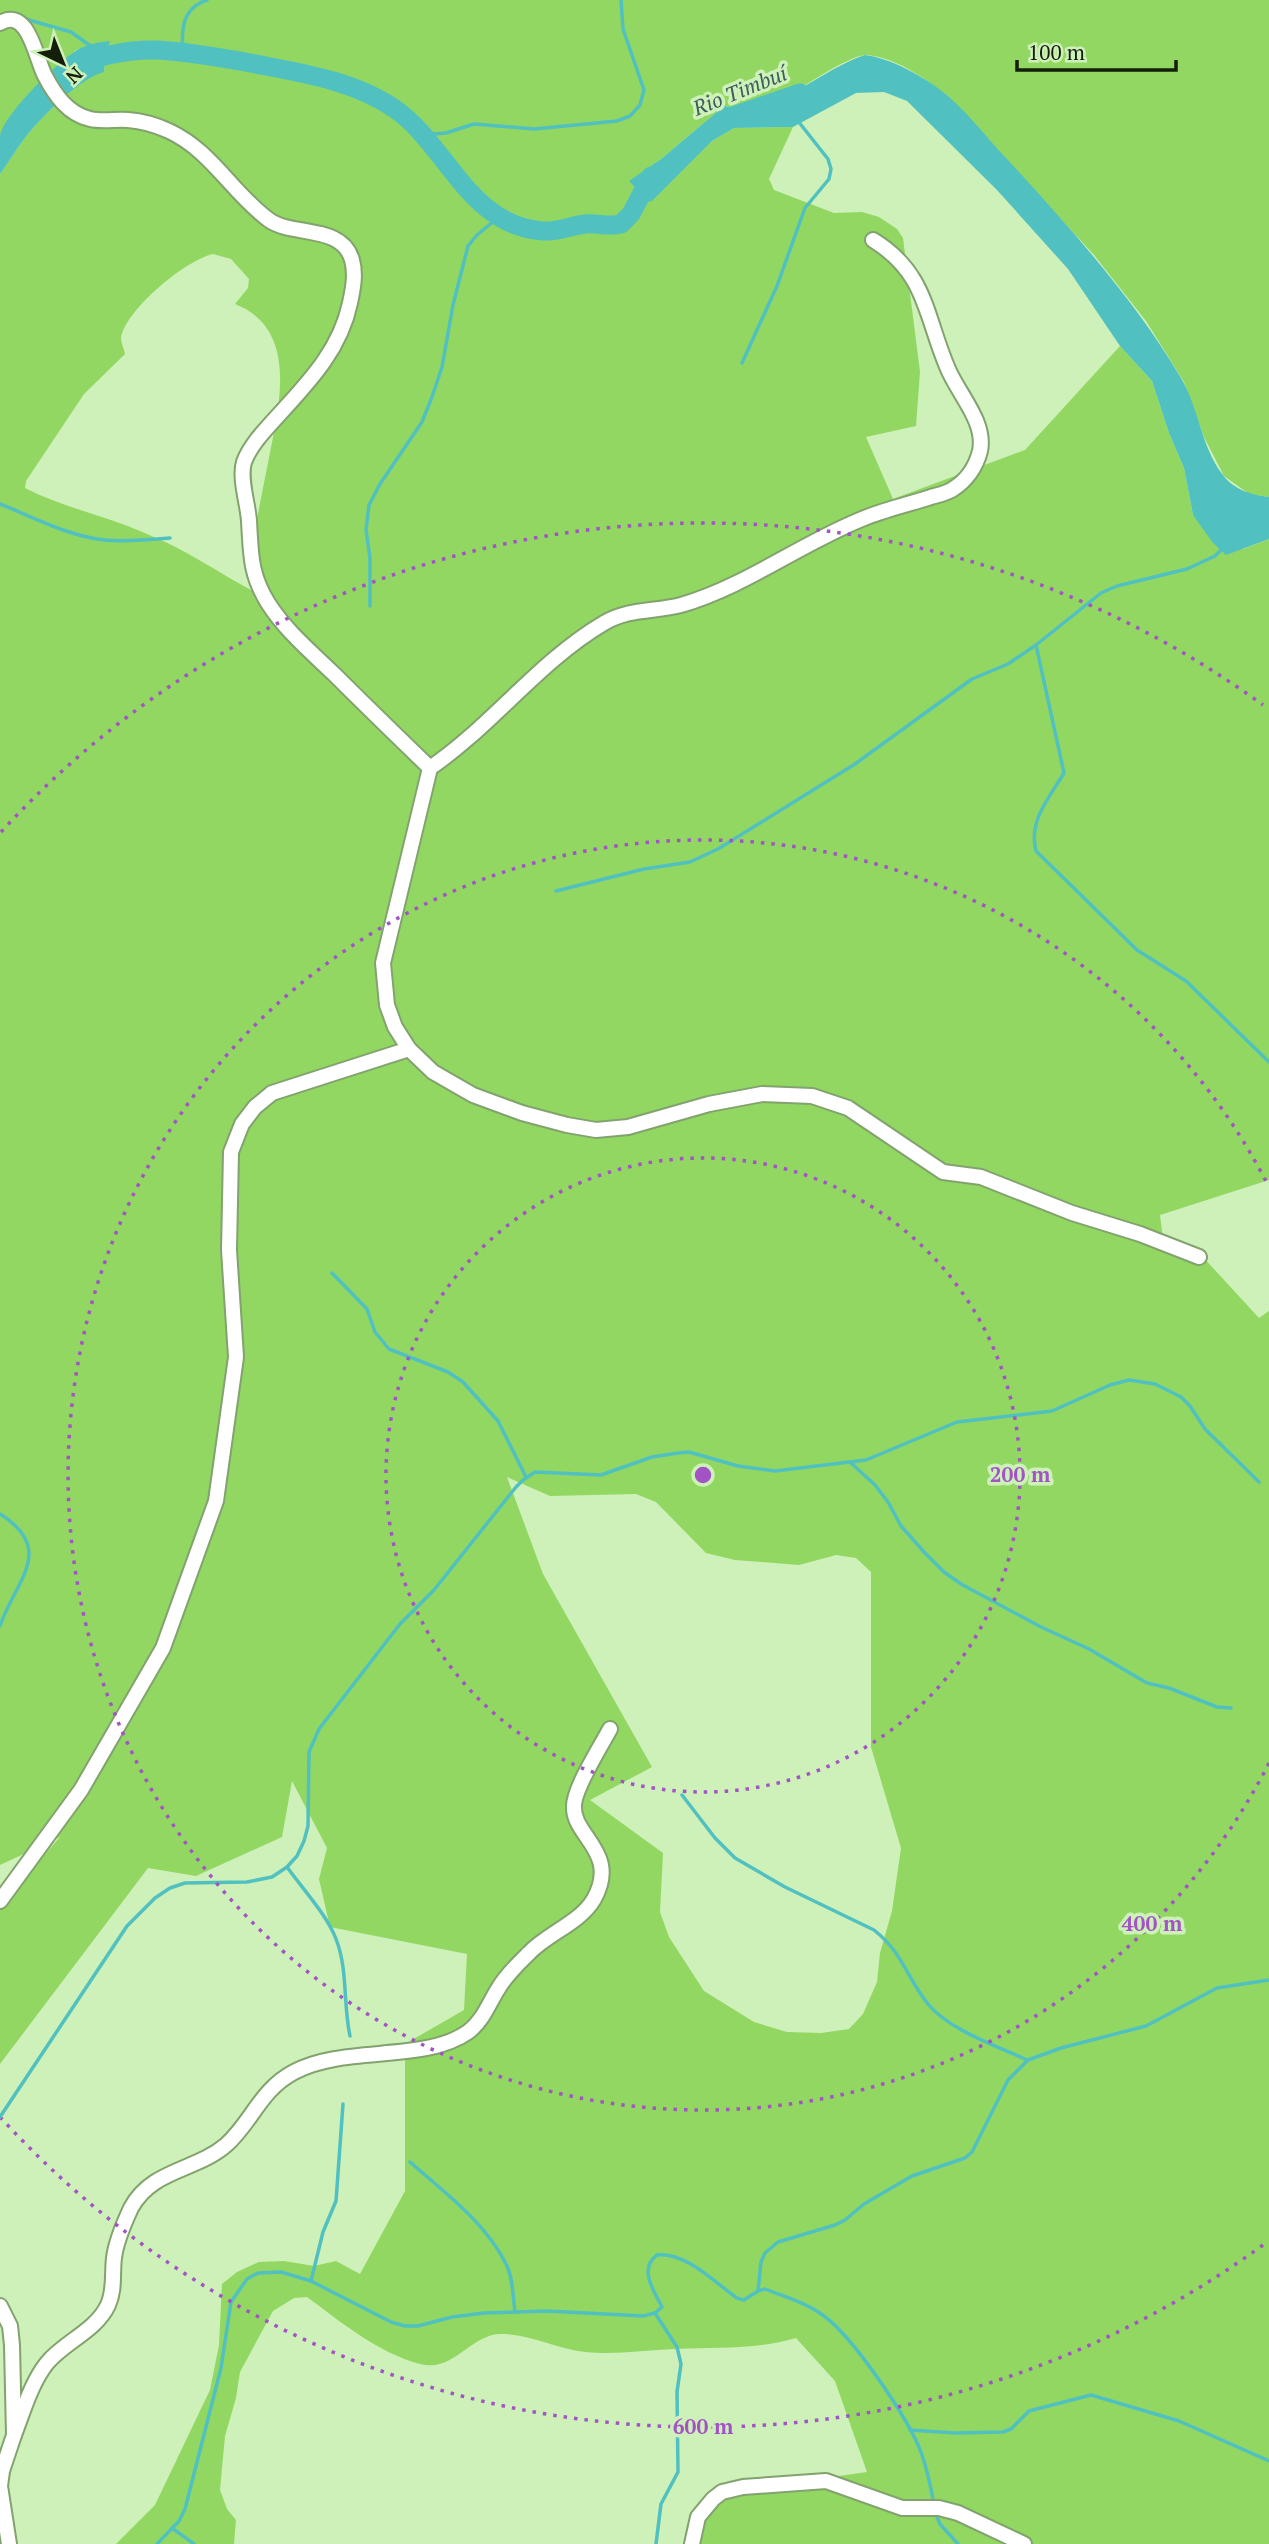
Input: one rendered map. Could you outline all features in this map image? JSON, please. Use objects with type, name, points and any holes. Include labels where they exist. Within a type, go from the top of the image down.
[{"type":"street","points":[[0,23],[14,20],[25,28],[44,76],[63,105],[87,119],[142,121],[181,137],[209,158],[271,221],[286,228],[326,234],[351,257],[354,275],[348,314],[333,349],[308,384],[261,435],[245,460],[242,470],[252,569],[269,605],[286,626],[430,768]]},
{"type":"street","points":[[873,240],[902,260],[913,276],[947,368],[980,431],[980,449],[976,464],[952,490],[864,518],[738,584],[679,605],[638,610],[604,623],[552,658],[456,751],[430,768],[383,964],[387,1005],[395,1027],[409,1049],[433,1072],[473,1095],[522,1113],[567,1125],[596,1129],[628,1127],[709,1104],[762,1094],[812,1096],[832,1101],[880,1128],[943,1172],[981,1177],[1072,1213],[1140,1234],[1199,1257]]},
{"type":"street","points":[[0,1901],[81,1790],[163,1648],[216,1501],[236,1357],[229,1250],[232,1152],[242,1124],[255,1107],[272,1093],[409,1049]]},
{"type":"street","points":[[9,2544],[0,2486],[13,2435],[38,2376],[48,2362],[99,2318],[108,2305],[113,2288],[114,2258],[120,2236],[142,2192],[155,2181],[225,2145],[265,2095],[296,2071],[372,2053],[419,2050],[446,2043],[468,2032],[480,2020],[509,1972],[593,1899],[600,1883],[601,1866],[597,1851],[577,1818],[573,1806],[610,1729]]},
{"type":"street","points":[[0,2306],[10,2326],[12,2345],[13,2435]]},
{"type":"street","points":[[692,2544],[698,2517],[713,2498],[722,2492],[743,2487],[826,2481],[902,2508],[939,2508],[958,2513],[1024,2544]]},
{"type":"green space","points":[[0,0],[1269,0],[1269,497],[1249,494],[1224,476],[1204,437],[1184,382],[1146,321],[1094,255],[953,102],[935,86],[903,66],[880,57],[862,55],[773,102],[742,108],[724,106],[661,159],[630,181],[640,192],[640,199],[712,141],[734,128],[793,127],[769,179],[774,190],[834,213],[862,212],[879,217],[897,229],[903,238],[920,372],[916,426],[866,437],[893,499],[1025,450],[1120,346],[1152,381],[1184,468],[1193,515],[1243,549],[1269,539],[1269,1180],[1160,1215],[1164,1247],[1202,1256],[1259,1318],[1269,1311],[1269,2544],[693,2544],[707,2495],[867,2472],[835,2381],[796,2338],[751,2346],[608,2353],[585,2352],[523,2336],[502,2334],[491,2335],[443,2363],[420,2364],[375,2345],[307,2297],[294,2298],[273,2311],[240,2372],[225,2436],[220,2490],[227,2509],[236,2520],[234,2544],[116,2544],[155,2505],[210,2390],[219,2345],[222,2284],[237,2272],[259,2262],[284,2261],[314,2266],[336,2261],[360,2274],[405,2191],[405,2044],[464,2010],[467,1954],[330,1927],[319,1879],[327,1848],[292,1781],[282,1837],[196,1876],[148,1868],[0,2064],[0,1905],[60,1837],[0,1865],[0,174],[28,134],[53,107],[84,81],[104,71],[106,52],[97,43],[76,50],[61,63],[0,135]],"holes":[[[213,254],[231,259],[249,279],[248,288],[235,304],[256,316],[269,332],[277,352],[280,373],[276,419],[249,564],[253,591],[161,540],[25,488],[26,481],[84,394],[125,354],[121,338],[134,313],[173,276]],[[507,1477],[550,1496],[636,1494],[656,1502],[706,1553],[735,1560],[799,1565],[836,1555],[856,1558],[871,1572],[871,1747],[901,1848],[892,1911],[880,1953],[877,1982],[863,2014],[849,2029],[821,2033],[787,2032],[754,2022],[704,1991],[669,1937],[660,1912],[663,1853],[590,1800],[652,1767],[543,1574]]]},
{"type":"water","points":[[110,41],[104,72],[84,82],[53,107],[28,134],[0,174],[0,136],[20,103],[43,78],[74,52],[91,44]]},
{"type":"water","points":[[865,55],[909,70],[953,100],[1100,264],[1142,319],[1181,378],[1210,452],[1223,475],[1244,491],[1269,497],[1269,539],[1226,555],[1213,543],[1193,515],[1184,468],[1152,381],[1120,346],[1068,269],[997,190],[907,101],[884,92],[856,93],[793,127],[734,128],[712,141],[652,201],[638,204],[640,192],[629,181],[661,159],[724,106],[763,105],[780,99]]},
{"type":"waterway","points":[[183,53],[183,28],[188,14],[192,8],[207,0]]},
{"type":"waterway","points":[[422,135],[446,133],[474,124],[534,129],[617,121],[630,116],[640,105],[644,90],[623,29],[621,0]]},
{"type":"waterway","points":[[22,18],[71,32],[92,47]]},
{"type":"waterway","name":"Rio Timbuí","points":[[82,62],[137,50],[178,52],[303,73],[360,90],[395,109],[413,124],[477,200],[496,215],[518,226],[553,231],[585,224],[621,224],[631,214],[651,176]]},
{"type":"waterway","name":"Rio Timbuí","points":[[733,116],[800,93]]},
{"type":"waterway","points":[[742,363],[777,286],[805,208],[829,179],[831,169],[828,159],[798,121]]},
{"type":"waterway","points":[[370,606],[370,558],[366,530],[369,505],[422,422],[432,397],[442,367],[453,305],[468,246],[500,216]]},
{"type":"waterway","points":[[0,504],[91,538],[120,541],[170,538]]},
{"type":"waterway","points":[[556,891],[644,869],[690,862],[718,849],[855,764],[972,679],[1008,664],[1101,593],[1117,586],[1187,569],[1215,556],[1222,549]]},
{"type":"waterway","points":[[1036,645],[1064,773],[1038,819],[1034,840],[1036,851],[1137,950],[1186,981],[1269,1062]]},
{"type":"waterway","points":[[332,1273],[367,1309],[375,1332],[389,1349],[448,1372],[463,1382],[498,1421],[526,1477]]},
{"type":"waterway","points":[[0,2117],[127,1926],[155,1898],[170,1888],[185,1883],[247,1882],[272,1877],[297,1856],[308,1826],[309,1752],[319,1729],[400,1624],[434,1590],[516,1487],[535,1472],[601,1475],[652,1457],[689,1452],[738,1466],[775,1471],[866,1460],[957,1422],[1052,1411],[1110,1385],[1129,1380],[1155,1384],[1181,1397],[1205,1429],[1259,1482]]},
{"type":"waterway","points":[[850,1462],[875,1485],[901,1526],[925,1553],[961,1584],[1041,1627],[1089,1649],[1147,1683],[1169,1688],[1217,1707],[1231,1708]]},
{"type":"waterway","points":[[0,1514],[17,1527],[26,1540],[29,1553],[22,1580],[0,1626]]},
{"type":"waterway","points":[[682,1795],[715,1838],[735,1858],[785,1887],[874,1930],[892,1948],[928,2004],[948,2022],[1027,2060]]},
{"type":"waterway","points":[[287,1867],[320,1911],[336,1939],[344,1974],[350,2036]]},
{"type":"waterway","points":[[758,2291],[761,2262],[765,2253],[778,2242],[835,2225],[864,2204],[912,2176],[965,2158],[972,2152],[1008,2080],[1028,2060],[1061,2048],[1146,2026],[1217,1988],[1269,1980]]},
{"type":"waterway","points":[[311,2281],[323,2232],[336,2201],[343,2104]]},
{"type":"waterway","points":[[410,2162],[463,2209],[498,2249],[510,2275],[515,2312]]},
{"type":"waterway","points":[[157,2544],[179,2521],[185,2509],[221,2368],[231,2302],[247,2279],[258,2273],[281,2272],[311,2281],[391,2322],[418,2326],[452,2317],[484,2313],[547,2311],[643,2316],[655,2313],[662,2307],[649,2280],[651,2261],[657,2255],[678,2258],[699,2269],[737,2298],[744,2300],[765,2289],[810,2307],[836,2326],[864,2359],[914,2437],[925,2465],[934,2505]]},
{"type":"waterway","points":[[655,2313],[677,2347],[681,2364],[677,2392],[678,2472],[661,2504],[656,2544]]},
{"type":"waterway","points":[[910,2430],[1003,2432],[1011,2429],[1029,2411],[1091,2395],[1179,2421],[1269,2461]]},
{"type":"waterway","points":[[935,2512],[940,2524],[958,2544]]},
{"type":"waterway","points":[[172,2528],[194,2544]]}]
